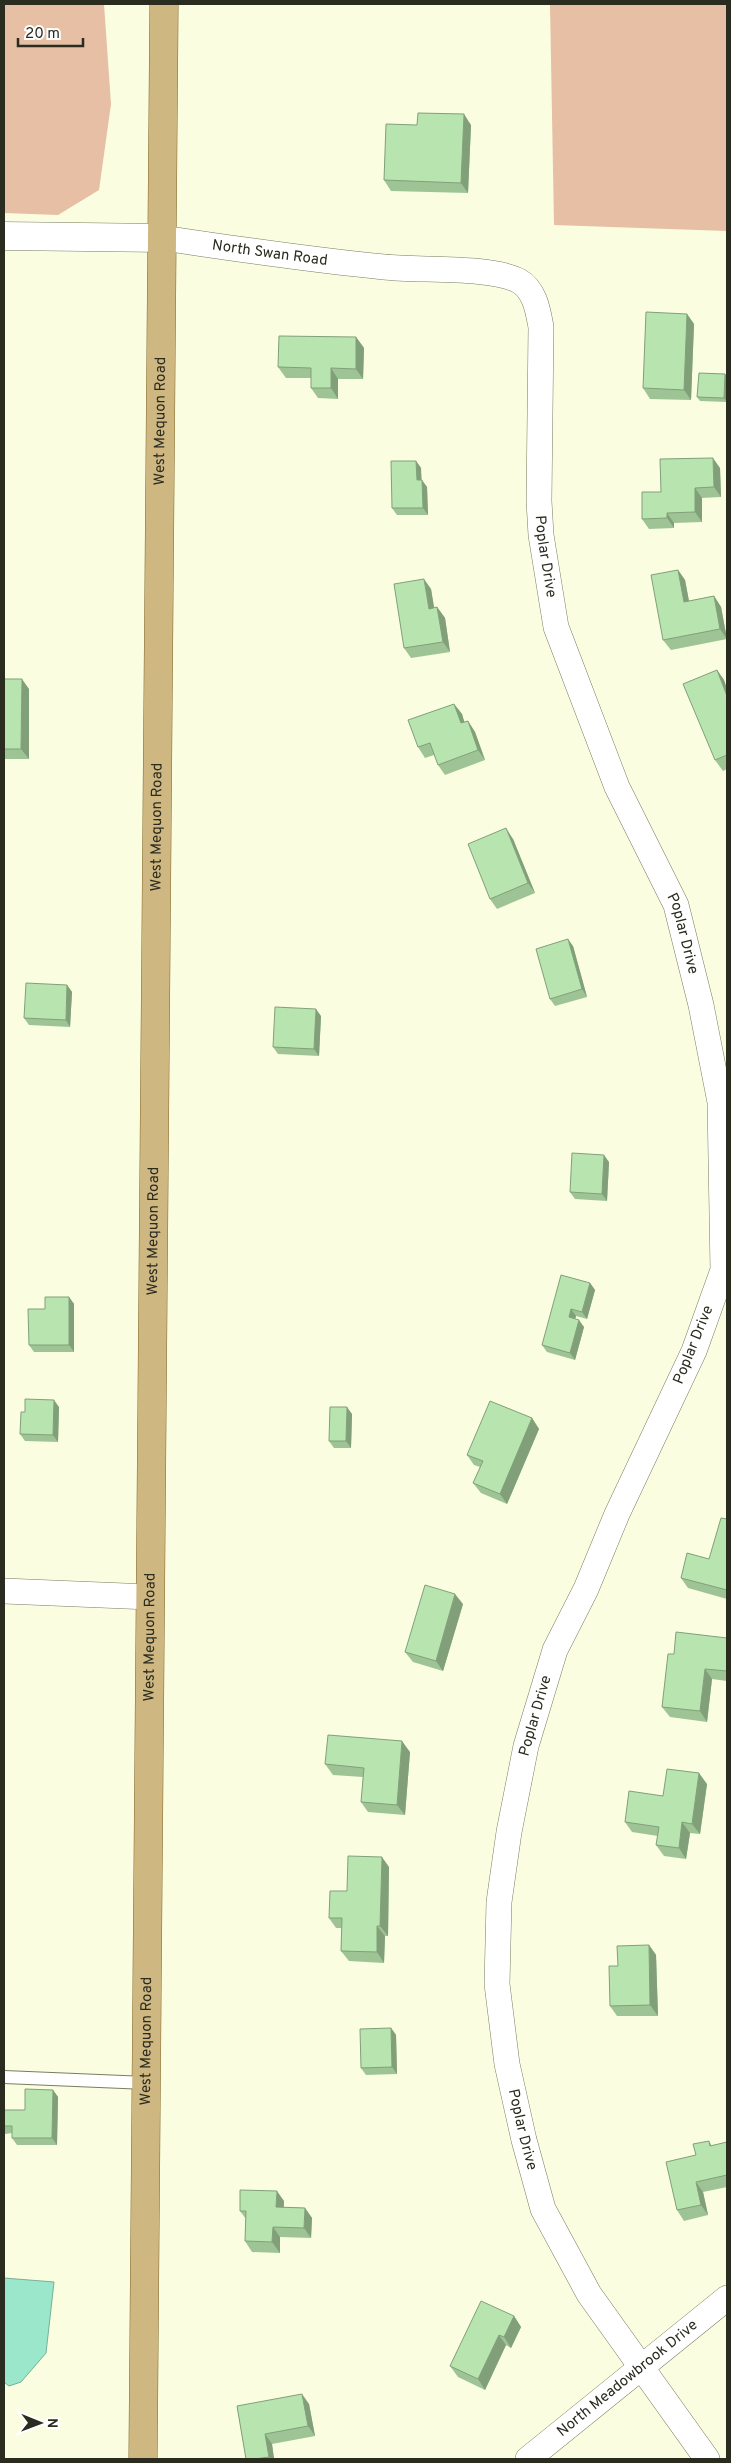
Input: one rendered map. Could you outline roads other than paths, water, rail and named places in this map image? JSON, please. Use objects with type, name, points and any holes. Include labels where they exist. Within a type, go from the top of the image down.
[{"type":"main road","name":"West Mequon Road","points":[[143,2459],[164,4]]},
{"type":"street","name":"North Swan Road","points":[[4,236],[163,238],[385,268],[493,273],[508,276],[521,282],[530,291]]},
{"type":"street","name":"Poplar Drive","points":[[530,291],[538,308],[541,327],[539,501],[541,536],[556,627],[616,787],[676,905],[701,1006],[720,1102],[725,1269],[694,1351],[616,1514],[586,1589],[555,1650],[526,1746],[509,1832],[499,1902],[497,1984],[507,2064],[524,2140],[543,2209],[589,2294],[640,2368],[707,2459]]},
{"type":"street","points":[[4,1591],[150,1597]]},
{"type":"street","name":"North Meadowbrook Drive","points":[[528,2459],[727,2298]]},
{"type":"lane","points":[[4,2077],[146,2083]]}]
